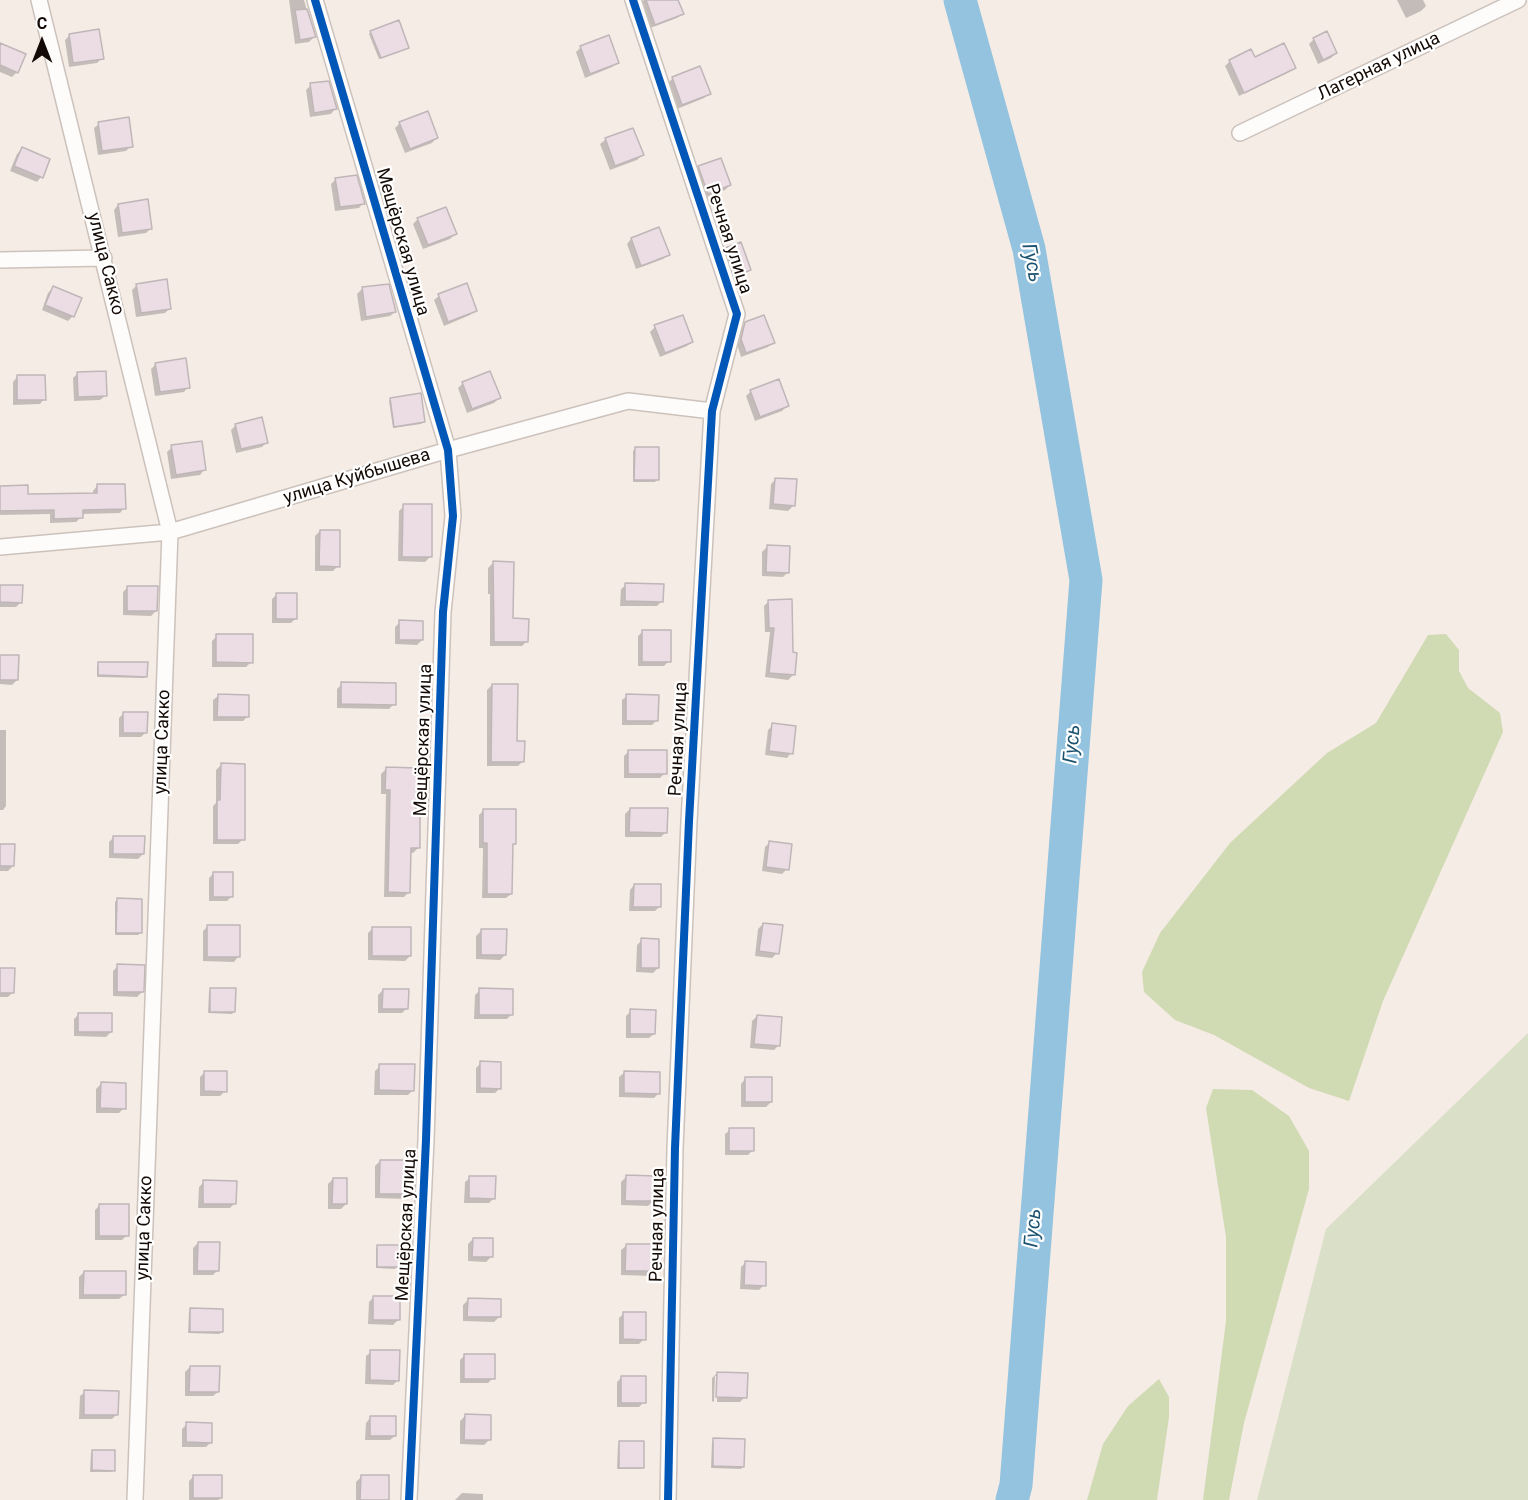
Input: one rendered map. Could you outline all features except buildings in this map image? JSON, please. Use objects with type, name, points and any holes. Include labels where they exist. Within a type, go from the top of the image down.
[{"type":"street","name":"улица Сакко","points":[[39,0],[170,532],[135,1500]]},
{"type":"street","name":"Мещёрская улица","points":[[315,0],[448,450],[453,516],[443,612],[426,1140],[409,1500]]},
{"type":"street","name":"Речная улица","points":[[633,0],[737,314],[712,411],[689,821],[675,1148],[668,1500]]},
{"type":"street","name":"Лагерная улица","points":[[1240,133],[1518,0]]},
{"type":"street","points":[[0,260],[104,258]]},
{"type":"street","name":"улица Куйбышева","points":[[0,546],[170,532],[448,450],[628,401],[712,411]]},
{"type":"green space","points":[[1446,634],[1459,650],[1459,671],[1468,688],[1500,713],[1503,732],[1383,1001],[1349,1101],[1309,1088],[1214,1035],[1175,1020],[1144,992],[1142,972],[1160,933],[1230,843],[1327,753],[1376,723],[1428,635]]},
{"type":"green space","points":[[1528,1033],[1528,1500],[1257,1500],[1326,1229]]},
{"type":"green space","points":[[1213,1089],[1252,1090],[1289,1116],[1309,1151],[1309,1189],[1244,1423],[1229,1500],[1203,1500],[1226,1321],[1226,1237],[1206,1108]]},
{"type":"green space","points":[[1159,1379],[1169,1397],[1169,1417],[1157,1500],[1087,1500],[1103,1444],[1128,1406]]},
{"type":"waterway","name":"Гусь","points":[[960,0],[1029,249],[1086,580],[1016,1485],[1012,1500]]},
{"type":"cycle path","points":[[315,0],[448,450],[453,516],[443,612],[426,1140],[409,1500]]},
{"type":"cycle path","points":[[633,0],[737,314],[712,411],[689,821],[675,1148],[668,1500]]}]
